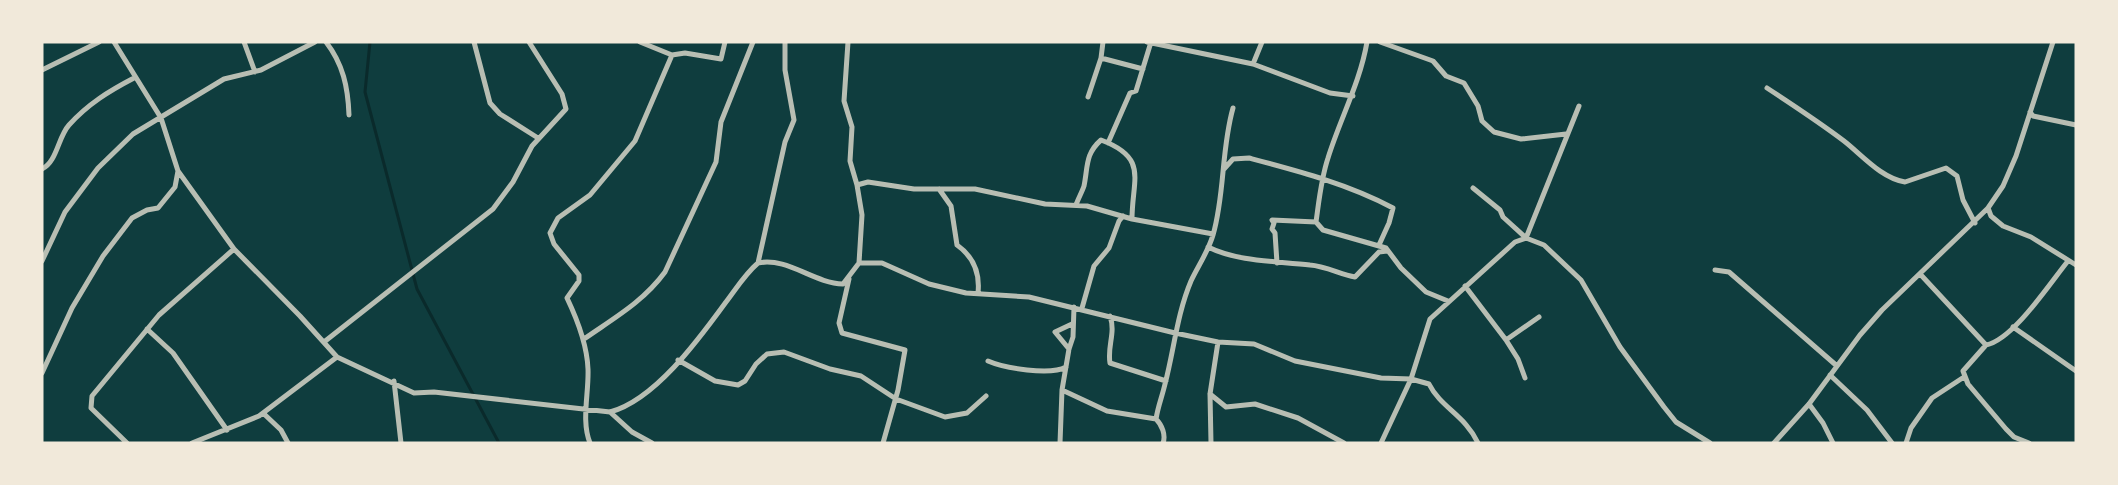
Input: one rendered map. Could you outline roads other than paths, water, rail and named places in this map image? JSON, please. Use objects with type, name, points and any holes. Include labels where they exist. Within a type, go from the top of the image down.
[{"type":"street","points":[[42,70],[99,42]]},
{"type":"street","points":[[244,42],[255,72]]},
{"type":"street","points":[[42,261],[65,212],[98,168],[133,134],[224,79],[255,72],[315,42]]},
{"type":"street","points":[[326,42],[341,67],[350,99],[349,115]]},
{"type":"street","points":[[474,42],[483,72],[485,93],[490,103],[500,114],[538,138]]},
{"type":"street","points":[[324,342],[493,209],[538,138],[566,109],[566,104],[529,42]]},
{"type":"street","points":[[640,42],[672,54],[685,53],[721,59],[725,42]]},
{"type":"street","points":[[584,339],[623,314],[654,288],[665,272],[716,162],[721,122],[753,42]]},
{"type":"street","points":[[117,43],[134,78],[161,118],[178,171],[234,249],[337,357],[394,381],[414,393],[434,392],[610,412],[623,409],[657,383],[699,338],[758,263],[785,142],[794,120],[785,70],[785,42]]},
{"type":"street","points":[[758,263],[768,261],[787,266],[834,284],[843,284],[849,279],[859,263],[862,215],[850,161],[852,127],[844,101],[848,42]]},
{"type":"street","points":[[1088,97],[1101,58],[1103,42]]},
{"type":"street","points":[[1108,143],[1130,93],[1136,92],[1150,42],[1253,64],[1330,93],[1353,96]]},
{"type":"street","points":[[1253,64],[1262,42]]},
{"type":"street","points":[[1316,222],[1322,194],[1322,179],[1353,96],[1367,42]]},
{"type":"street","points":[[1380,42],[1433,61],[1446,76],[1464,83],[1478,106],[1482,121],[1494,132],[1521,140],[1566,134]]},
{"type":"street","points":[[1784,443],[1776,440],[1809,404],[1882,310],[1975,223],[2003,186],[2053,42]]},
{"type":"street","points":[[590,443],[585,426],[588,368],[584,339],[567,298],[579,281],[579,275],[549,233],[558,218],[590,195],[635,141],[672,54]]},
{"type":"street","points":[[1101,58],[1143,69]]},
{"type":"street","points":[[42,169],[49,164],[66,128],[88,105],[134,78]]},
{"type":"street","points":[[1767,88],[1843,141],[1875,167],[1899,181],[1905,182],[1946,168],[1957,176],[1963,200],[1975,223]]},
{"type":"street","points":[[1381,443],[1411,379],[1425,329],[1437,310],[1515,242],[1526,238],[1579,106]]},
{"type":"street","points":[[1156,419],[1157,404],[1166,381],[1175,333],[1191,282],[1213,234],[1224,170],[1228,126],[1233,108]]},
{"type":"street","points":[[2030,112],[2033,116],[2076,125]]},
{"type":"street","points":[[1076,205],[1084,187],[1085,170],[1091,150],[1101,140],[1126,152],[1136,166],[1132,219]]},
{"type":"street","points":[[1224,170],[1233,159],[1249,158],[1342,185],[1393,208],[1389,223],[1378,244]]},
{"type":"street","points":[[42,373],[72,308],[103,256],[132,218],[147,210],[158,208],[175,188],[178,171]]},
{"type":"street","points":[[857,185],[868,182],[939,189],[975,189],[1045,204],[1076,205],[1132,219],[1213,234]]},
{"type":"street","points":[[1473,188],[1500,210],[1503,217],[1526,238],[1544,245],[1581,280],[1620,347],[1664,407],[1676,422],[1710,443]]},
{"type":"street","points":[[939,189],[951,206],[957,245],[965,249],[980,275],[978,293]]},
{"type":"street","points":[[1988,208],[1991,216],[2003,226],[2031,237],[2076,265]]},
{"type":"street","points":[[1082,308],[1094,266],[1109,248],[1119,220],[1123,216]]},
{"type":"street","points":[[1277,263],[1272,220],[1316,222],[1323,230],[1346,239],[1378,244],[1388,251],[1426,292],[1448,301]]},
{"type":"street","points":[[1208,247],[1221,253],[1277,263],[1312,265],[1355,277],[1378,252],[1388,251]]},
{"type":"street","points":[[127,443],[96,415],[90,402],[100,385],[147,329],[186,290],[234,249]]},
{"type":"street","points":[[2028,443],[2014,437],[1964,377],[1963,371],[1986,345],[1997,343],[2013,327],[2068,261]]},
{"type":"street","points":[[859,263],[882,263],[929,284],[966,293],[1029,297],[1218,342],[1254,344],[1295,360],[1381,378],[1411,379],[1430,384],[1436,398],[1461,417],[1478,443]]},
{"type":"street","points":[[1715,270],[1730,272],[1837,366]]},
{"type":"street","points":[[1920,275],[1986,345]]},
{"type":"street","points":[[849,279],[839,323],[842,333],[905,350],[896,399],[883,443]]},
{"type":"street","points":[[1465,286],[1506,340],[1518,359],[1525,378]]},
{"type":"street","points":[[1060,443],[1062,390],[1073,337],[1074,307]]},
{"type":"street","points":[[1110,316],[1113,326],[1110,363],[1166,381]]},
{"type":"street","points":[[1506,340],[1539,317]]},
{"type":"street","points":[[1069,349],[1055,332],[1072,324]]},
{"type":"street","points":[[2013,327],[2076,371]]},
{"type":"street","points":[[147,329],[173,353],[227,430]]},
{"type":"street","points":[[1211,443],[1210,394],[1218,342]]},
{"type":"street","points":[[678,360],[715,381],[738,385],[745,381],[756,364],[777,351],[830,369],[861,376],[896,399],[945,417],[967,413],[986,396]]},
{"type":"street","points":[[192,443],[263,413],[337,357]]},
{"type":"street","points":[[988,361],[1020,369],[1059,371],[1066,367]]},
{"type":"street","points":[[1830,375],[1867,410],[1892,443]]},
{"type":"street","points":[[1906,443],[1911,428],[1932,398],[1964,377]]},
{"type":"street","points":[[394,381],[401,443]]},
{"type":"street","points":[[1062,390],[1107,411],[1156,419],[1161,424],[1165,439],[1163,443]]},
{"type":"street","points":[[1210,394],[1226,407],[1255,404],[1298,418],[1344,443]]},
{"type":"street","points":[[1809,404],[1823,423],[1833,443]]},
{"type":"street","points":[[610,412],[632,432],[652,443]]},
{"type":"street","points":[[263,413],[281,430],[288,443]]},
{"type":"street","points":[[2010,443],[2014,437]]},
{"type":"waterway","points":[[370,42],[365,92],[417,289],[499,443]]}]
